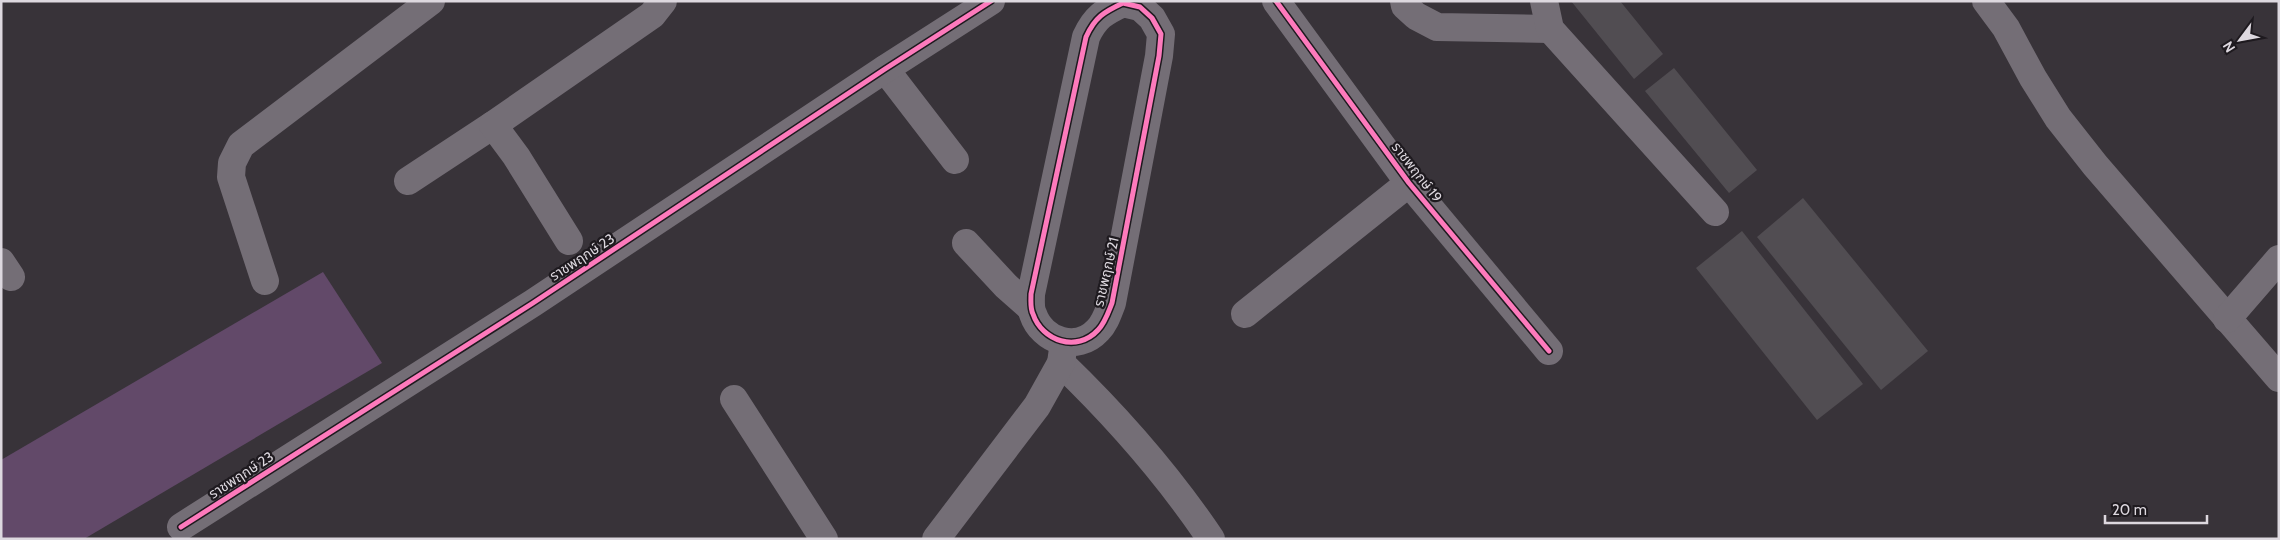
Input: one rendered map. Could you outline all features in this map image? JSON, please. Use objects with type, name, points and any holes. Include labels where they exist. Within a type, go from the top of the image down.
[{"type":"street","points":[[264,281],[231,177],[232,162],[241,145],[431,1]]},
{"type":"street","points":[[408,181],[652,15],[663,1]]},
{"type":"street","name":"ราชพฤกษ์ 23","points":[[181,526],[532,302],[991,1]]},
{"type":"street","name":"ราชพฤกษ์ 19","points":[[1276,1],[1409,184],[1549,351]]},
{"type":"street","points":[[1404,1],[1405,6],[1416,16],[1437,27],[1550,29]]},
{"type":"street","points":[[1544,1],[1550,29],[1716,212]]},
{"type":"street","points":[[1986,1],[2006,28],[2033,78],[2058,118],[2095,165],[2279,378]]},
{"type":"street","name":"ราชพฤกษ์ 21","points":[[1031,308],[1031,294],[1035,273],[1086,37],[1093,22],[1108,10],[1123,2],[1140,6],[1152,18],[1161,34],[1160,56],[1112,303],[1105,321],[1097,332],[1087,339],[1077,342],[1063,352]]},
{"type":"street","points":[[885,69],[955,160]]},
{"type":"street","points":[[493,124],[516,156],[568,241]]},
{"type":"street","points":[[1244,314],[1409,184]]},
{"type":"street","points":[[966,243],[1006,286],[1031,308],[1042,330],[1054,339],[1102,403],[1146,453],[1211,539]]},
{"type":"street","points":[[2227,319],[2279,259]]},
{"type":"street","points":[[936,539],[1037,406],[1063,352]]},
{"type":"street","points":[[734,399],[824,539]]},
{"type":"shaded area","points":[[323,272],[382,363],[84,539],[1,539],[1,460]]},
{"type":"building","points":[[1571,1],[1620,1],[1663,54],[1634,79]]},
{"type":"building","points":[[1674,68],[1757,170],[1729,193],[1645,91]]},
{"type":"building","points":[[1803,198],[1928,351],[1881,390],[1757,237]]},
{"type":"building","points":[[1742,231],[1863,384],[1817,420],[1696,268]]},
{"type":"cycle path","points":[[181,527],[533,303],[885,69],[991,1]]},
{"type":"cycle path","points":[[1276,1],[1409,183],[1549,351]]},
{"type":"cycle path","points":[[1123,3],[1140,7],[1152,18],[1161,34],[1159,56],[1112,303],[1103,324],[1090,337],[1080,341],[1061,341],[1044,331],[1038,323],[1031,309],[1031,294],[1086,37],[1101,16],[1123,3]]}]
